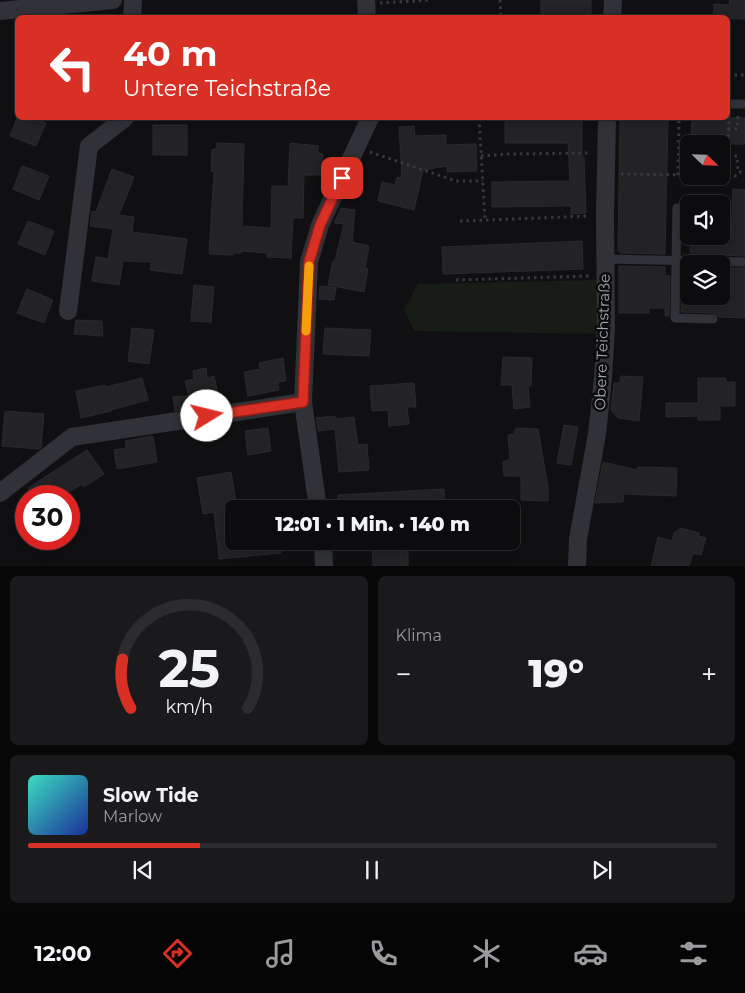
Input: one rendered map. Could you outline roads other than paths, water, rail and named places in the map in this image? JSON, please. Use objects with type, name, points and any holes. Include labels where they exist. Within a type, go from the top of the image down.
[{"type":"street","points":[[0,11],[113,0]]},
{"type":"street","points":[[132,15],[133,0]]},
{"type":"street","points":[[612,15],[613,0]]},
{"type":"street","points":[[68,311],[88,146],[122,120]]},
{"type":"street","points":[[317,500],[303,402],[309,262],[320,225],[369,120]]},
{"type":"street","name":"Obere Teichstraße","points":[[577,566],[578,539],[598,434],[604,378],[607,120]]},
{"type":"street","points":[[0,492],[72,437],[303,402]]},
{"type":"street","points":[[323,550],[324,566]]},
{"type":"lane","points":[[730,104],[745,104]]},
{"type":"lane","points":[[677,208],[675,318],[713,319]]},
{"type":"lane","points":[[606,267],[676,260],[745,262]]}]
